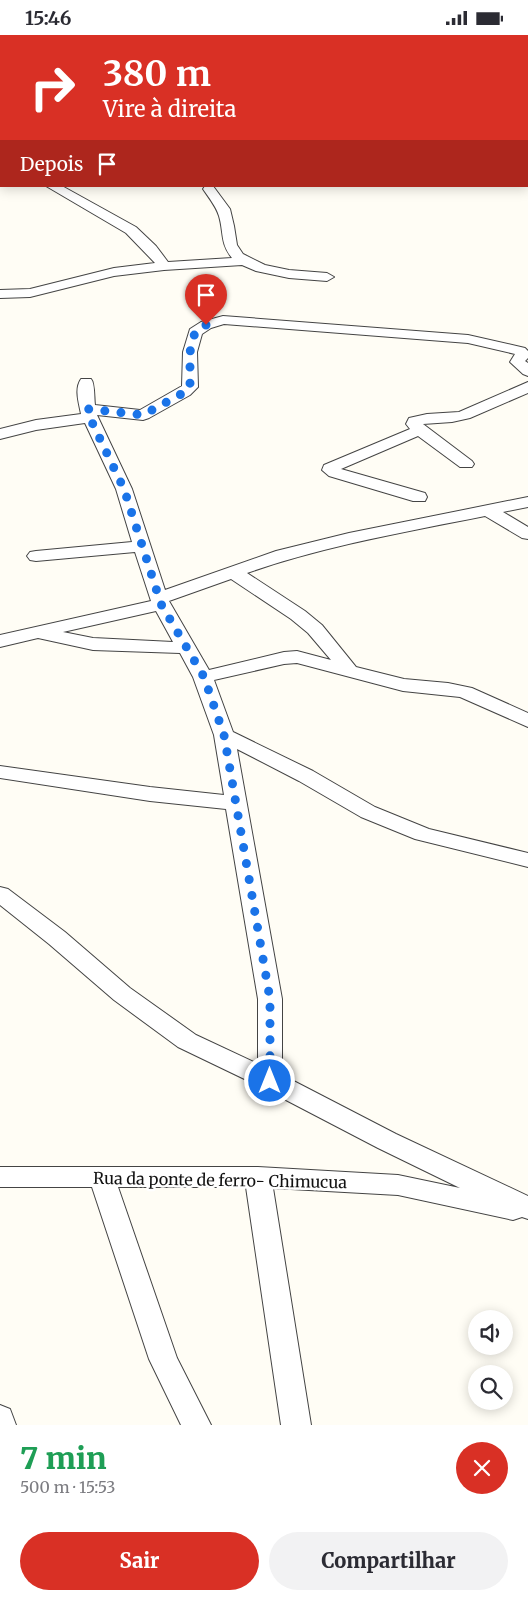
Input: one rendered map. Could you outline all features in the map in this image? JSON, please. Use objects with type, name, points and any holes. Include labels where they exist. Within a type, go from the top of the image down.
[{"type":"street","points":[[54,187],[131,229],[151,249],[164,266]]},
{"type":"street","points":[[208,189],[226,213],[230,248],[236,255],[266,270],[282,274],[327,277]]},
{"type":"street","points":[[0,294],[26,294],[54,289],[113,272],[164,266],[245,261]]},
{"type":"street","points":[[0,434],[89,413],[143,415],[185,392],[190,387],[190,352],[195,332],[206,325],[223,320],[468,339],[520,351],[523,353],[517,362],[528,371]]},
{"type":"street","points":[[86,382],[89,413],[124,489],[160,601],[204,677],[224,735],[270,999],[270,1081]]},
{"type":"street","points":[[466,464],[420,430],[414,424],[416,421],[434,417],[454,418],[464,415],[528,387]]},
{"type":"street","points":[[419,497],[335,473],[330,471],[330,468],[420,430]]},
{"type":"street","points":[[0,641],[41,633],[160,601],[282,555],[349,538],[528,502]]},
{"type":"street","points":[[488,510],[528,534]]},
{"type":"street","points":[[36,556],[143,546]]},
{"type":"street","points":[[233,572],[298,615],[314,629],[349,670]]},
{"type":"street","points":[[41,633],[94,644],[186,648]]},
{"type":"street","points":[[204,677],[284,658],[297,657],[403,685],[465,692],[528,721]]},
{"type":"street","points":[[224,735],[306,776],[368,813],[423,833],[528,860]]},
{"type":"street","points":[[0,773],[150,794],[237,803]]},
{"type":"street","points":[[0,894],[57,938],[122,994],[187,1041],[387,1141],[528,1208]]},
{"type":"street","name":"Rua da ponte de ferro- Chimucua","points":[[0,1177],[258,1177],[398,1185],[528,1212]]},
{"type":"street","points":[[258,1177],[296,1425]]},
{"type":"street","points":[[102,1178],[163,1359],[196,1425]]},
{"type":"street","points":[[0,1418],[1,1425]]},
{"type":"route","points":[[206,325],[195,332],[190,352],[190,387],[185,392],[148,414],[143,415],[88,409],[90,418],[124,489],[161,604],[204,677],[224,735],[270,999],[270,1081]]}]
